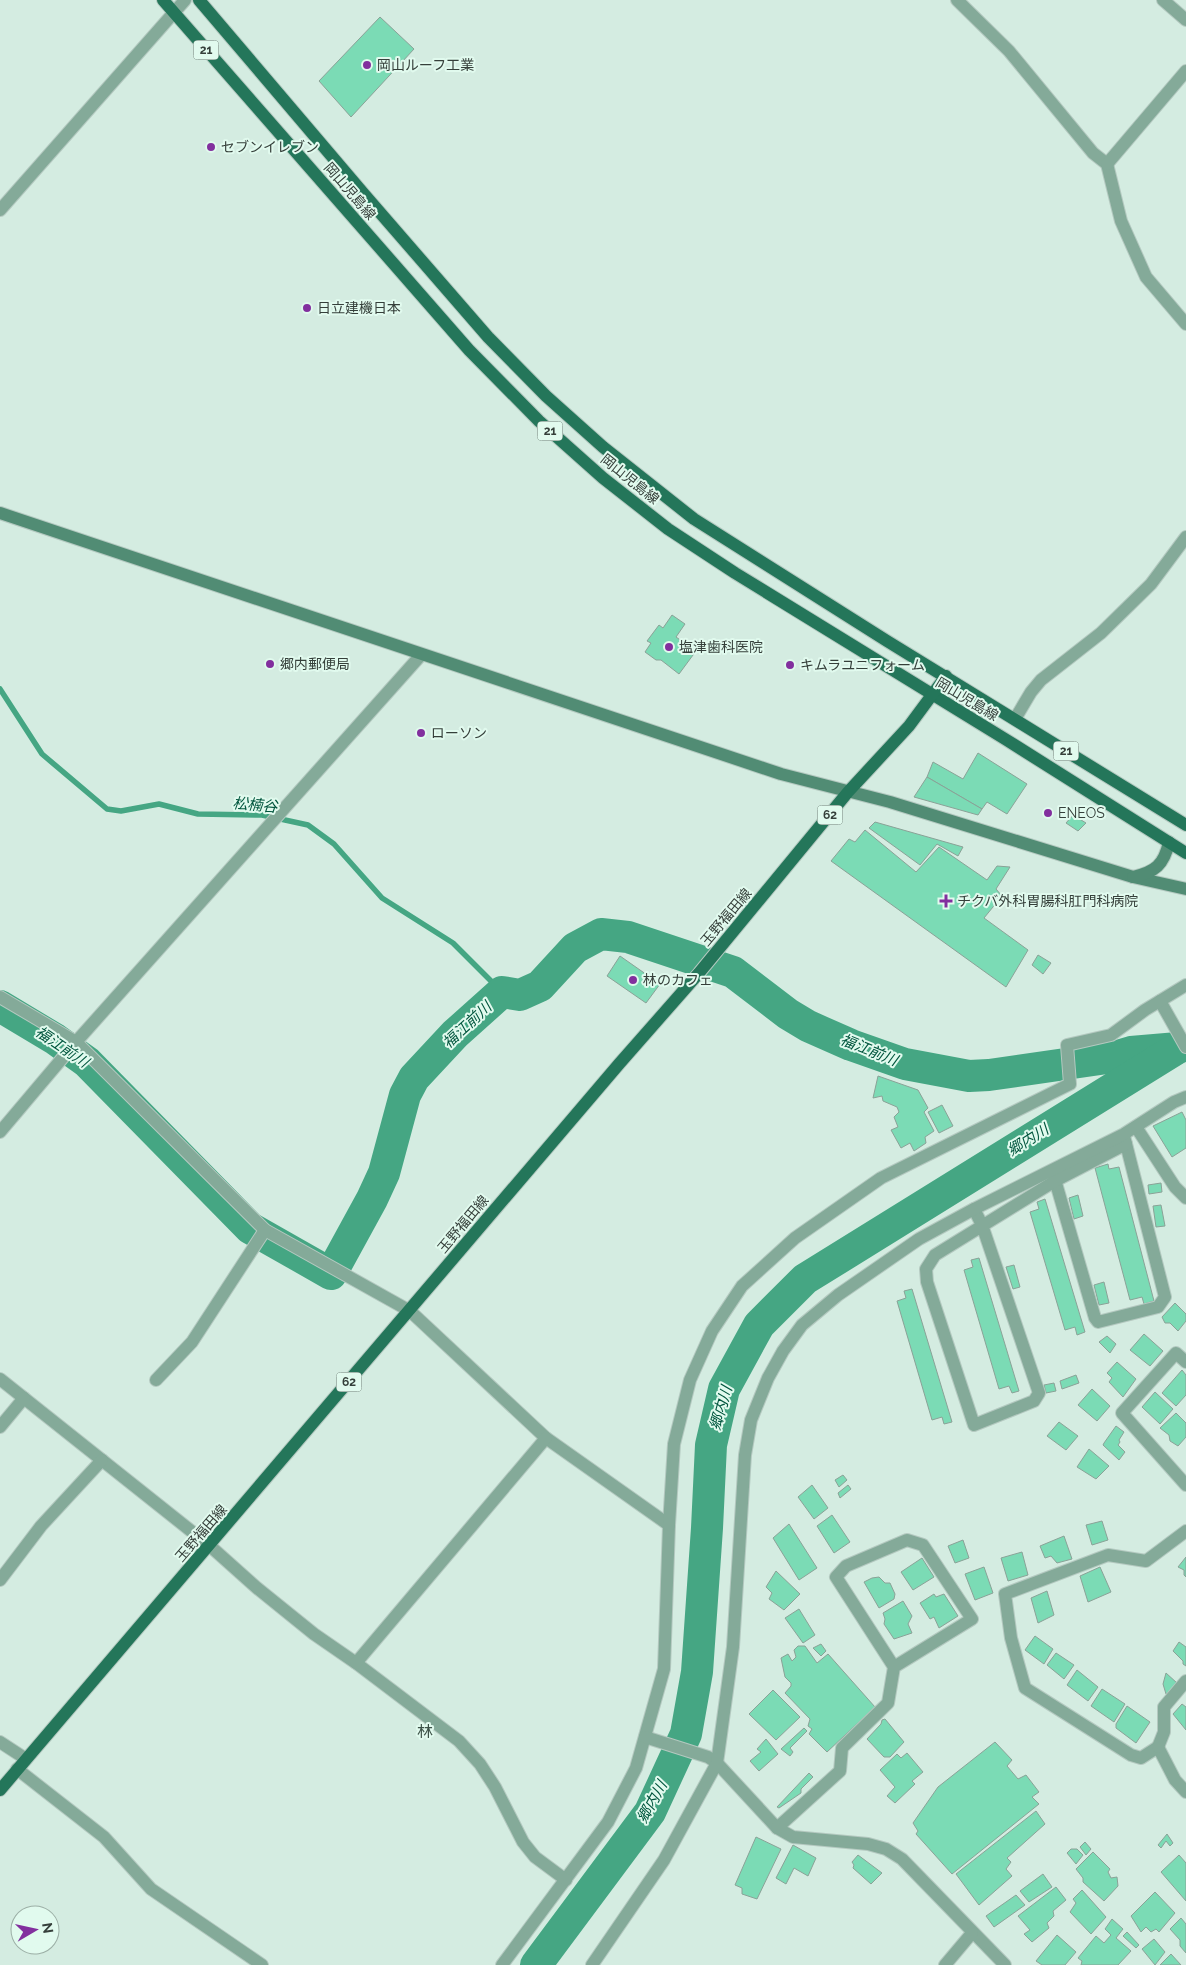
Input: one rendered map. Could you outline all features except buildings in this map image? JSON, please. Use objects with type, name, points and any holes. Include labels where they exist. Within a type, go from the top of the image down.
[{"type":"main road","name":"岡山児島線","points":[[163,0],[469,350],[524,406],[604,478],[668,529],[743,579],[1186,853]]},
{"type":"main road","name":"岡山児島線","points":[[199,0],[488,336],[538,388],[603,447],[694,519],[1186,825]]},
{"type":"main road","points":[[524,406],[538,388]]},
{"type":"main road","name":"玉野福田線","points":[[0,1790],[698,973],[848,792],[909,726],[946,676]]},
{"type":"main road","points":[[1057,772],[1072,755]]},
{"type":"street","points":[[0,210],[185,0]]},
{"type":"street","points":[[957,0],[1010,52],[1093,153],[1107,164],[1121,221],[1146,277],[1186,324]]},
{"type":"street","points":[[1163,0],[1186,20]]},
{"type":"street","points":[[1107,164],[1186,71]]},
{"type":"street","points":[[0,513],[781,774],[890,802],[1132,877],[1186,889]]},
{"type":"street","points":[[1015,719],[1040,680],[1101,633],[1151,584],[1186,537]]},
{"type":"street","points":[[0,1132],[76,1042],[421,655]]},
{"type":"street","points":[[1132,877],[1155,869],[1163,861],[1169,842]]},
{"type":"street","points":[[502,1965],[608,1822],[636,1768],[648,1737],[664,1669],[674,1444],[690,1380],[712,1331],[742,1286],[795,1238],[881,1178],[1070,1084],[1067,1045],[1111,1035],[1162,1004],[1186,985]]},
{"type":"street","points":[[0,997],[76,1042],[265,1230],[410,1311],[546,1438],[669,1525]]},
{"type":"street","points":[[1162,1004],[1186,1047]]},
{"type":"street","points":[[592,1965],[664,1860],[712,1760],[733,1647],[745,1455],[751,1420],[768,1378],[783,1351],[802,1325],[838,1295],[919,1239],[974,1209],[1054,1176],[1125,1139],[1136,1127],[1174,1102],[1186,1097]]},
{"type":"street","points":[[1136,1127],[1175,1187],[1186,1198]]},
{"type":"street","points":[[1054,1176],[1095,1318],[1098,1322],[1158,1306],[1165,1297],[1125,1139]]},
{"type":"street","points":[[974,1209],[982,1225],[1039,1393],[1034,1401],[974,1425],[927,1282],[926,1269],[935,1254],[982,1225],[1054,1176]]},
{"type":"street","points":[[156,1380],[192,1342],[265,1230]]},
{"type":"street","points":[[1186,1362],[1176,1352],[1122,1413],[1186,1485]]},
{"type":"street","points":[[0,1379],[210,1546],[257,1588],[314,1634],[356,1663],[459,1742],[480,1764],[496,1787],[523,1842],[535,1857],[566,1880]]},
{"type":"street","points":[[0,1427],[24,1398]]},
{"type":"street","points":[[356,1663],[546,1438]]},
{"type":"street","points":[[0,1580],[41,1526],[102,1460]]},
{"type":"street","points":[[1186,1531],[1146,1561],[1108,1555],[1005,1594],[1010,1638],[1025,1688],[1130,1755],[1141,1758],[1158,1747],[1164,1732],[1164,1707],[1186,1681]]},
{"type":"street","points":[[777,1828],[840,1771],[842,1748],[888,1703],[894,1667],[836,1577],[846,1566],[907,1540],[923,1545],[972,1619],[894,1667]]},
{"type":"street","points":[[648,1737],[712,1760],[777,1828],[793,1837],[868,1844],[886,1849],[902,1859],[1005,1965]]},
{"type":"street","points":[[0,1742],[26,1759]]},
{"type":"street","points":[[1158,1747],[1175,1780],[1186,1792]]},
{"type":"street","points":[[17,1769],[104,1837],[151,1889],[262,1965]]},
{"type":"street","points":[[946,1965],[972,1933]]},
{"type":"waterway","name":"松楠谷","points":[[0,689],[42,754],[107,809],[121,811],[159,804],[198,814],[262,815],[308,825],[334,844],[382,898],[453,943],[502,992]]},
{"type":"waterway","name":"福江前川","points":[[0,1006],[55,1039],[87,1062],[250,1228],[331,1274],[384,1173],[405,1095],[414,1078],[455,1034],[502,992],[520,995],[540,986],[575,948],[601,934],[628,937],[733,972],[788,1014],[808,1026],[851,1045],[905,1064],[969,1076],[989,1075],[1114,1057],[1131,1052],[1178,1048]]},
{"type":"waterway","name":"郷内川","points":[[536,1965],[650,1812],[686,1734],[697,1672],[711,1445],[724,1389],[759,1325],[805,1279],[1173,1051]]},
{"type":"place","name":"岡山ルーフ工業","points":[[367,65]]},
{"type":"place","name":"セブンイレブン","points":[[211,147]]},
{"type":"place","name":"日立建機日本","points":[[307,308]]},
{"type":"place","name":"塩津歯科医院","points":[[669,647]]},
{"type":"place","name":"郷内郵便局","points":[[270,664]]},
{"type":"place","name":"キムラユニフォーム","points":[[790,665]]},
{"type":"place","name":"ローソン","points":[[421,733]]},
{"type":"place","name":"ENEOS","points":[[1048,813]]},
{"type":"place","name":"チクバ外科胃腸科肛門科病院","points":[[946,901]]},
{"type":"place","name":"林のカフェ","points":[[633,980]]},
{"type":"district","name":"林","points":[[425,1731]]}]
